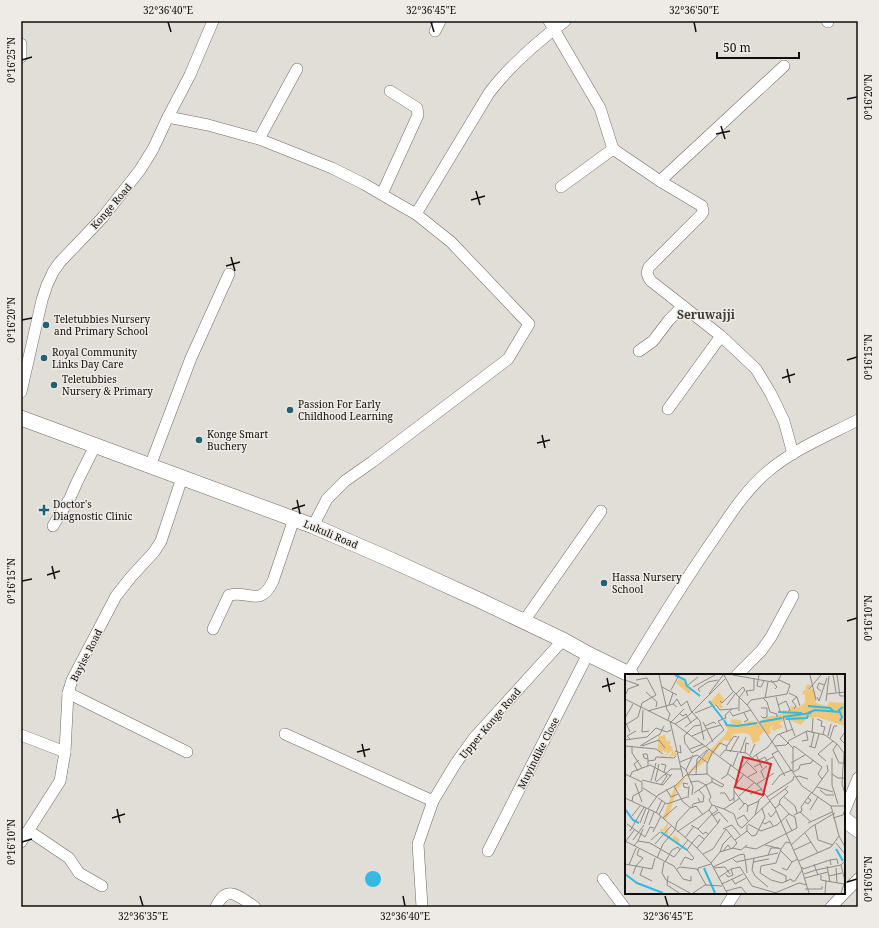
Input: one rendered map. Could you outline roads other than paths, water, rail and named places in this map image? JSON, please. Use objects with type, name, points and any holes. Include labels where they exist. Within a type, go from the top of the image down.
[{"type":"street","name":"Konge Road","points":[[21,392],[46,285],[53,272],[72,248],[103,217],[140,170],[153,149],[190,75],[213,21]]},
{"type":"street","points":[[416,214],[501,77],[551,25],[564,21]]},
{"type":"street","points":[[551,25],[600,108],[613,149],[702,208],[703,212],[701,215],[647,270],[647,274],[651,281],[721,336],[756,368],[784,421],[793,454]]},
{"type":"street","points":[[21,44],[21,57]]},
{"type":"street","points":[[660,181],[784,66]]},
{"type":"street","points":[[259,139],[297,69]]},
{"type":"street","points":[[382,194],[418,115],[417,108],[390,91]]},
{"type":"street","points":[[168,117],[215,126],[259,139],[332,168],[382,194],[416,214],[451,242],[529,324],[508,359],[378,458],[345,481],[327,499],[313,526]]},
{"type":"street","points":[[561,187],[613,149]]},
{"type":"street","points":[[150,466],[191,358],[229,274]]},
{"type":"street","points":[[639,351],[653,341],[669,320],[683,306]]},
{"type":"street","points":[[668,409],[721,336]]},
{"type":"street","name":"Lukuli Road","points":[[21,418],[313,526],[389,558],[563,640],[629,674]]},
{"type":"street","points":[[629,674],[669,605],[731,514],[755,484],[767,472],[793,454],[858,420]]},
{"type":"street","points":[[53,526],[70,498],[95,446]]},
{"type":"street","name":"Bayise Road","points":[[21,842],[60,781],[65,752],[68,693],[76,672],[116,596],[127,581],[154,552],[161,541],[182,478]]},
{"type":"street","points":[[524,622],[601,512]]},
{"type":"street","points":[[213,629],[229,595],[236,594],[258,596],[264,594],[268,590],[273,581],[294,519]]},
{"type":"street","points":[[738,674],[761,651],[771,637],[793,596]]},
{"type":"street","name":"Upper Konge Road","points":[[422,907],[418,844],[433,801],[456,763],[474,738],[563,640]]},
{"type":"street","name":"Muyindike Close","points":[[488,851],[588,654]]},
{"type":"street","points":[[68,693],[187,752]]},
{"type":"street","points":[[285,734],[433,801]]},
{"type":"street","points":[[21,735],[65,752]]},
{"type":"street","points":[[845,810],[858,778]]},
{"type":"street","points":[[845,820],[858,830]]},
{"type":"street","points":[[29,831],[69,858],[79,873],[102,886]]},
{"type":"street","points":[[603,879],[624,907]]},
{"type":"street","points":[[845,892],[858,879]]},
{"type":"street","points":[[216,907],[221,897],[227,893],[234,893],[255,907]]},
{"type":"street","points":[[726,907],[734,894]]},
{"type":"street","points":[[831,907],[844,894]]},
{"type":"water","points":[[370,871],[376,871],[381,876],[379,885],[376,887],[370,887],[365,882],[365,876]]},
{"type":"place","name":"Teletubbies Nursery and Primary School","points":[[46,325]]},
{"type":"place","name":"Royal Community Links Day Care","points":[[44,358]]},
{"type":"place","name":"Teletubbies Nursery & Primary","points":[[54,385]]},
{"type":"place","name":"Passion For Early Childhood Learning","points":[[290,410]]},
{"type":"place","name":"Konge Smart Buchery","points":[[199,440]]},
{"type":"place","name":"Doctor's Diagnostic Clinic","points":[[44,510]]},
{"type":"place","name":"Hassa Nursery School","points":[[604,583]]},
{"type":"district","name":"Seruwajji","points":[[706,315]]}]
